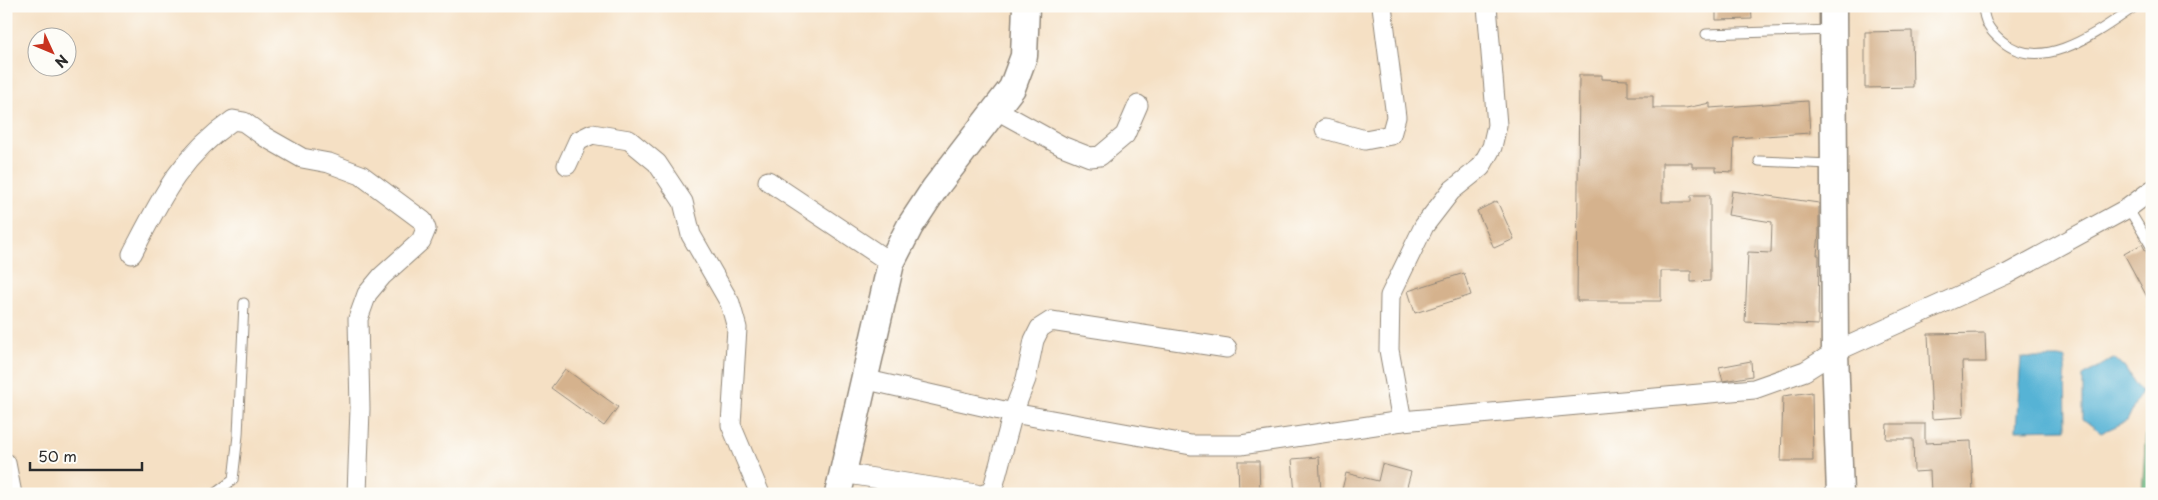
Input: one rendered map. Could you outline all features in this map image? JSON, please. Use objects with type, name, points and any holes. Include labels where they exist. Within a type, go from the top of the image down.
[{"type":"street","points":[[976,494],[840,484],[891,263],[910,226],[935,188],[1012,88],[1024,56],[1026,6]]},
{"type":"street","points":[[1325,130],[1365,140],[1391,136],[1396,117],[1382,6]]},
{"type":"street","points":[[1402,420],[1389,350],[1390,296],[1424,226],[1451,191],[1481,167],[1492,147],[1496,125],[1487,6]]},
{"type":"street","points":[[1832,18],[1835,352],[1840,494]]},
{"type":"street","points":[[995,109],[1062,146],[1090,157],[1100,156],[1125,135],[1138,105]]},
{"type":"street","points":[[132,254],[166,189],[193,154],[233,120],[244,122],[265,137],[302,158],[329,163],[361,176],[423,222],[426,229],[421,241],[382,276],[367,294],[358,318],[360,409],[357,494]]},
{"type":"street","points":[[567,165],[578,141],[592,134],[628,140],[657,163],[684,202],[691,235],[730,302],[734,316],[737,328],[731,425],[760,494]]},
{"type":"street","points":[[768,181],[891,263]]},
{"type":"street","points":[[863,379],[1012,413],[1191,445],[1241,445],[1402,420],[1754,389],[1804,370],[1835,352],[2007,274],[2128,208],[2152,190]]},
{"type":"street","points":[[984,494],[989,493],[993,488],[1012,413],[1026,379],[1034,340],[1040,328],[1050,321],[1227,348]]},
{"type":"street","points":[[6,462],[12,494]]},
{"type":"lane","points":[[1983,6],[1989,30],[2006,44],[2023,53],[2049,52],[2075,45],[2136,6]]},
{"type":"lane","points":[[1706,34],[1832,18]]},
{"type":"lane","points":[[1759,161],[1834,164]]},
{"type":"lane","points":[[2128,208],[2152,248]]},
{"type":"lane","points":[[214,494],[233,480],[238,435],[244,303]]},
{"type":"green space","points":[[2152,410],[2152,494],[2142,494],[2147,413]]},
{"type":"water","points":[[2021,358],[2065,358],[2066,429],[2016,430]]},
{"type":"water","points":[[2114,358],[2124,367],[2141,392],[2127,421],[2101,433],[2083,419],[2083,376]]},
{"type":"building","points":[[1716,6],[1751,6],[1752,19],[1716,20]]},
{"type":"building","points":[[1912,31],[1913,87],[1865,88],[1865,32]]},
{"type":"building","points":[[1579,75],[1602,75],[1602,79],[1628,80],[1628,96],[1653,96],[1653,108],[1686,108],[1710,103],[1710,108],[1808,101],[1810,133],[1734,138],[1733,172],[1716,171],[1716,167],[1692,167],[1692,163],[1662,163],[1662,202],[1691,202],[1691,195],[1710,195],[1710,281],[1691,282],[1691,271],[1661,271],[1661,301],[1577,301]]},
{"type":"building","points":[[1732,191],[1819,203],[1817,255],[1819,255],[1818,325],[1745,322],[1748,252],[1771,253],[1772,222],[1728,215]]},
{"type":"building","points":[[1497,201],[1514,239],[1494,248],[1477,211]]},
{"type":"building","points":[[2142,244],[2152,263],[2152,306],[2124,254]]},
{"type":"building","points":[[1464,273],[1471,295],[1415,313],[1408,291]]},
{"type":"building","points":[[1985,333],[1986,362],[1962,362],[1964,417],[1932,419],[1928,334]]},
{"type":"building","points":[[1751,361],[1752,376],[1723,381],[1719,367]]},
{"type":"building","points":[[565,369],[618,407],[604,426],[551,388]]},
{"type":"building","points":[[1812,392],[1813,461],[1781,461],[1783,396]]},
{"type":"building","points":[[1887,424],[1925,424],[1925,443],[1971,441],[1973,494],[1931,494],[1930,471],[1914,472],[1913,439],[1886,439]]},
{"type":"building","points":[[1319,457],[1321,494],[1295,494],[1292,459]]},
{"type":"building","points":[[1238,461],[1259,461],[1260,494],[1239,494]]},
{"type":"building","points":[[1382,464],[1411,472],[1405,494],[1341,494],[1346,473],[1378,481]]}]
